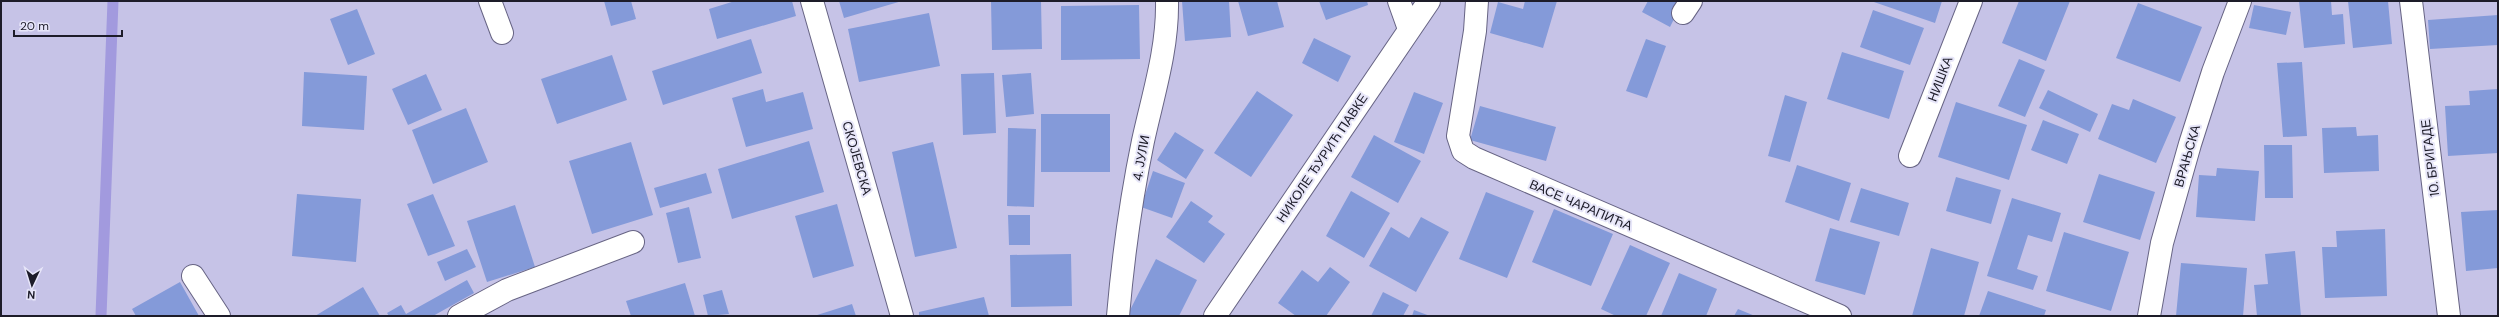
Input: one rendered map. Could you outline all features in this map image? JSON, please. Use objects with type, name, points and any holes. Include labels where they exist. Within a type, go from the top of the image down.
[{"type":"street","points":[[490,1],[502,33]]},
{"type":"street","name":"СКОЈЕВСКА","points":[[812,1],[902,316]]},
{"type":"street","name":"4. ЈУЛИ","points":[[1118,316],[1127,240],[1142,146],[1163,54],[1167,1]]},
{"type":"street","points":[[1399,1],[1410,29]]},
{"type":"street","name":"НИКОЛЕ ЂУРИЋ ПАВКЕ","points":[[1216,316],[1429,1]]},
{"type":"street","name":"ВАСЕ ЧАРАПИЋА","points":[[1476,1],[1475,31],[1458,136],[1463,151],[1481,162],[1840,316]]},
{"type":"street","name":"НИШКА","points":[[1910,156],[1971,1]]},
{"type":"street","name":"ВРАЊСКА","points":[[2149,316],[2162,243],[2190,144],[2213,72],[2240,1]]},
{"type":"street","name":"10. БРИГАДЕ","points":[[2411,1],[2449,316]]},
{"type":"street","points":[[459,316],[521,284],[633,242]]},
{"type":"street","points":[[193,276],[218,316]]},
{"type":"building","points":[[604,1],[631,1],[636,19],[611,26]]},
{"type":"building","points":[[735,1],[792,1],[796,16],[717,39],[709,9]]},
{"type":"building","points":[[839,1],[902,1],[844,18]]},
{"type":"building","points":[[991,1],[1041,1],[1042,49],[992,50]]},
{"type":"building","points":[[1182,1],[1229,1],[1231,37],[1185,41]]},
{"type":"building","points":[[1238,1],[1277,1],[1284,27],[1248,36]]},
{"type":"building","points":[[1319,1],[1367,1],[1368,5],[1326,20]]},
{"type":"building","points":[[1525,1],[1557,1],[1543,48],[1490,33],[1498,2],[1523,9]]},
{"type":"building","points":[[1648,1],[1683,1],[1670,27],[1642,12]]},
{"type":"building","points":[[1871,1],[1942,1],[1935,23]]},
{"type":"building","points":[[2019,1],[2070,1],[2046,61],[2002,43]]},
{"type":"building","points":[[2299,1],[2331,1],[2332,15],[2343,14],[2345,44],[2304,48]]},
{"type":"building","points":[[2348,1],[2388,1],[2392,44],[2353,48]]},
{"type":"building","points":[[2138,3],[2202,27],[2180,82],[2116,58]]},
{"type":"building","points":[[1139,5],[1140,59],[1061,60],[1061,6]]},
{"type":"building","points":[[2254,5],[2291,12],[2286,35],[2249,28]]},
{"type":"building","points":[[357,9],[375,54],[348,65],[330,19]]},
{"type":"building","points":[[1873,10],[1924,28],[1910,65],[1860,47]]},
{"type":"building","points":[[929,13],[940,66],[859,82],[848,29]]},
{"type":"building","points":[[2498,15],[2498,45],[2430,49],[2428,20]]},
{"type":"building","points":[[1314,38],[1351,56],[1338,82],[1302,63]]},
{"type":"building","points":[[751,39],[762,73],[663,105],[652,71]]},
{"type":"building","points":[[1646,39],[1666,46],[1647,98],[1626,91]]},
{"type":"building","points":[[1842,52],[1904,71],[1889,119],[1827,99]]},
{"type":"building","points":[[612,55],[627,100],[557,124],[541,79]]},
{"type":"building","points":[[2019,59],[2045,70],[2025,117],[1998,106]]},
{"type":"building","points":[[2302,62],[2307,136],[2283,137],[2277,63]]},
{"type":"building","points":[[304,72],[367,76],[364,130],[302,126]]},
{"type":"building","points":[[994,73],[996,133],[963,135],[961,74]]},
{"type":"building","points":[[1031,73],[1034,114],[1006,117],[1002,75]]},
{"type":"building","points":[[426,74],[442,110],[408,125],[392,89]]},
{"type":"building","points":[[763,89],[766,102],[803,92],[813,129],[746,147],[732,98]]},
{"type":"building","points":[[2498,89],[2498,153],[2448,156],[2445,106],[2470,105],[2469,91]]},
{"type":"building","points":[[2048,90],[2098,114],[2090,132],[2039,108]]},
{"type":"building","points":[[1257,91],[1293,115],[1251,177],[1214,153]]},
{"type":"building","points":[[1414,92],[1443,103],[1424,154],[1394,142]]},
{"type":"building","points":[[1785,95],[1807,102],[1790,162],[1768,156]]},
{"type":"building","points":[[2133,99],[2176,117],[2156,163],[2098,139],[2112,104],[2129,110]]},
{"type":"building","points":[[1956,102],[2027,125],[2009,180],[1938,157]]},
{"type":"building","points":[[1480,106],[1556,127],[1546,161],[1470,140]]},
{"type":"building","points":[[466,108],[488,162],[433,184],[412,130]]},
{"type":"building","points":[[1041,114],[1110,114],[1110,172],[1041,172]]},
{"type":"building","points":[[2043,120],[2079,134],[2067,164],[2031,150]]},
{"type":"building","points":[[2356,127],[2357,136],[2378,135],[2379,171],[2324,173],[2322,128]]},
{"type":"building","points":[[1008,128],[1036,129],[1034,207],[1007,206]]},
{"type":"building","points":[[1175,132],[1204,150],[1186,179],[1157,160]]},
{"type":"building","points":[[1374,135],[1421,161],[1398,203],[1351,177]]},
{"type":"building","points":[[809,141],[824,192],[732,219],[718,169]]},
{"type":"building","points":[[631,142],[653,215],[592,234],[569,161]]},
{"type":"building","points":[[933,142],[957,248],[915,257],[892,152]]},
{"type":"building","points":[[2264,145],[2292,145],[2293,198],[2265,198]]},
{"type":"building","points":[[1797,165],[1851,183],[1839,221],[1785,202]]},
{"type":"building","points":[[2217,168],[2259,171],[2255,221],[2196,217],[2199,175],[2216,176]]},
{"type":"building","points":[[1153,171],[1185,183],[1172,218],[1141,207]]},
{"type":"building","points":[[706,173],[712,193],[660,208],[654,188]]},
{"type":"building","points":[[2099,174],[2155,192],[2140,240],[2083,222]]},
{"type":"building","points":[[1956,177],[2001,190],[1991,224],[1946,211]]},
{"type":"building","points":[[1861,188],[1909,203],[1899,236],[1850,222]]},
{"type":"building","points":[[1351,191],[1390,213],[1364,258],[1326,236]]},
{"type":"building","points":[[1486,192],[1534,211],[1507,278],[1459,259]]},
{"type":"building","points":[[297,194],[361,199],[356,262],[292,256]]},
{"type":"building","points":[[433,194],[455,246],[428,256],[407,204]]},
{"type":"building","points":[[2012,198],[2061,213],[2052,242],[2028,235],[2017,269],[2038,276],[2033,290],[1987,276]]},
{"type":"building","points":[[1191,201],[1213,216],[1208,222],[1225,234],[1204,263],[1166,237]]},
{"type":"building","points":[[837,204],[854,266],[813,278],[795,216]]},
{"type":"building","points":[[515,205],[535,267],[487,282],[467,221]]},
{"type":"building","points":[[689,207],[701,258],[678,263],[666,213]]},
{"type":"building","points":[[1554,209],[1613,234],[1591,286],[1532,262]]},
{"type":"building","points":[[2498,210],[2498,268],[2466,271],[2461,212]]},
{"type":"building","points":[[1008,215],[1030,215],[1030,245],[1009,245]]},
{"type":"building","points":[[1421,217],[1449,232],[1416,292],[1369,266],[1391,227],[1409,238]]},
{"type":"building","points":[[1830,228],[1880,242],[1865,295],[1815,281]]},
{"type":"building","points":[[2385,229],[2387,296],[2325,298],[2322,247],[2337,247],[2336,231]]},
{"type":"building","points":[[2064,232],[2129,252],[2111,311],[2046,291]]},
{"type":"building","points":[[1630,245],[1670,263],[1646,316],[1616,316],[1601,309]]},
{"type":"building","points":[[1931,248],[1979,262],[1964,316],[1912,316]]},
{"type":"building","points":[[467,249],[476,267],[445,281],[437,262]]},
{"type":"building","points":[[2295,251],[2301,316],[2257,316],[2254,285],[2268,284],[2265,254]]},
{"type":"building","points":[[1071,254],[1072,306],[1011,307],[1010,255]]},
{"type":"building","points":[[1156,259],[1197,280],[1179,316],[1127,316]]},
{"type":"building","points":[[2181,263],[2247,268],[2243,316],[2176,316]]},
{"type":"building","points":[[1330,267],[1350,282],[1326,316],[1296,316],[1278,303],[1302,270],[1318,282]]},
{"type":"building","points":[[1679,273],[1717,289],[1706,316],[1661,316]]},
{"type":"building","points":[[467,280],[474,293],[433,316],[389,316],[387,313],[401,305],[406,314]]},
{"type":"building","points":[[180,282],[199,316],[136,316],[132,309]]},
{"type":"building","points":[[685,283],[695,316],[631,316],[626,301]]},
{"type":"building","points":[[363,287],[380,316],[315,316]]},
{"type":"building","points":[[722,290],[729,314],[708,316],[703,295]]},
{"type":"building","points":[[1988,291],[2046,310],[2044,316],[1979,316]]},
{"type":"building","points":[[1383,292],[1409,305],[1403,316],[1371,316]]},
{"type":"building","points":[[984,297],[989,316],[919,316],[919,312]]},
{"type":"building","points":[[852,304],[856,316],[814,316]]},
{"type":"building","points":[[1738,309],[1755,316],[1734,316]]},
{"type":"building","points":[[1414,310],[1430,316],[1412,316]]},
{"type":"waterway","points":[[101,316],[113,1]]}]
